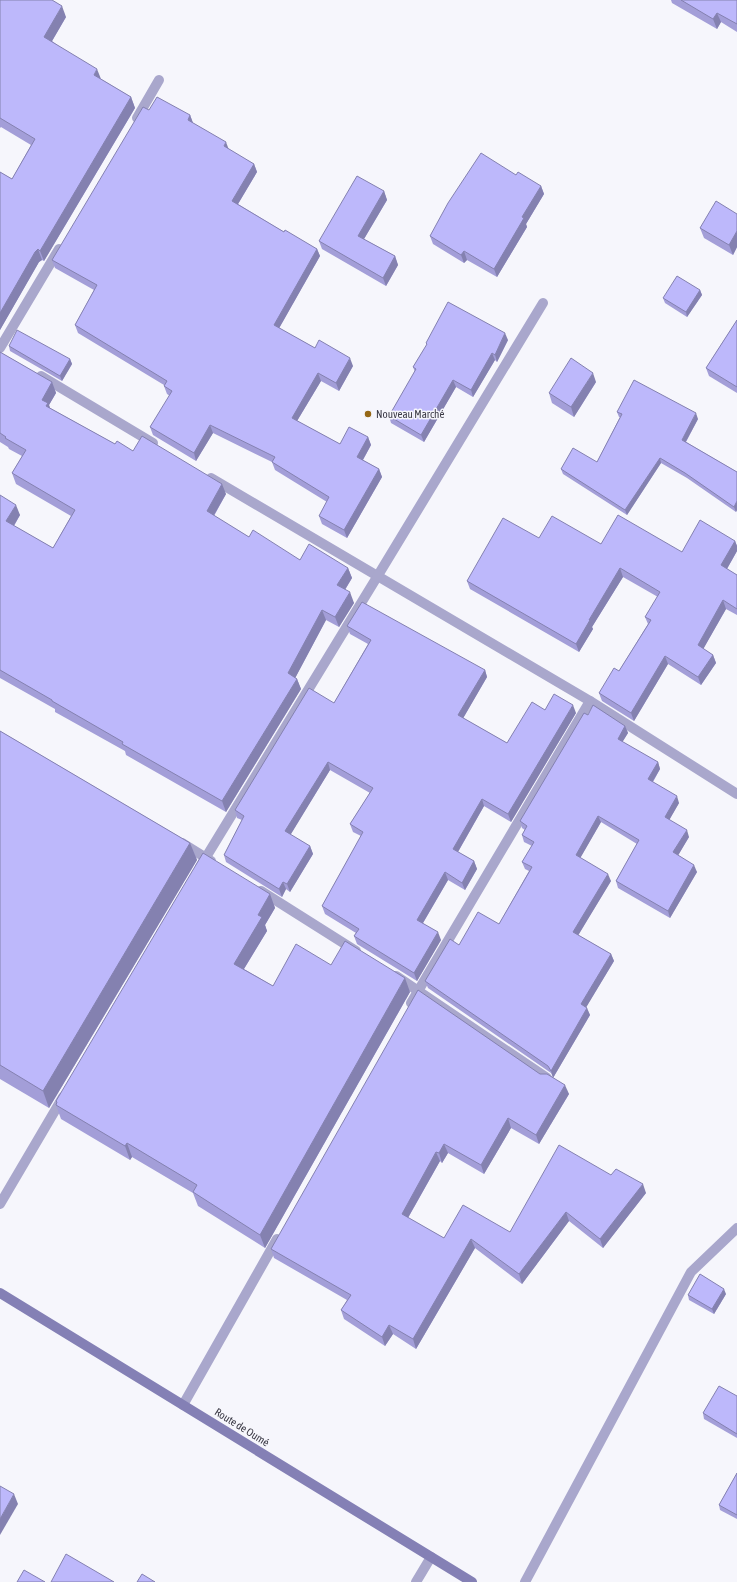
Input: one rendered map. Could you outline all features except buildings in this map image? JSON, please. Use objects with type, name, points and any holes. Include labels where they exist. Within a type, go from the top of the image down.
[{"type":"street","points":[[131,128],[159,80]]},
{"type":"street","points":[[2,352],[65,238]]},
{"type":"street","points":[[194,877],[378,577],[543,303]]},
{"type":"street","points":[[34,372],[165,450]]},
{"type":"street","points":[[199,470],[590,701],[737,794]]},
{"type":"street","points":[[407,1011],[590,701]]},
{"type":"street","points":[[171,837],[219,865]]},
{"type":"street","points":[[252,886],[365,957]]},
{"type":"street","points":[[385,969],[419,990],[547,1078]]},
{"type":"street","points":[[0,1204],[68,1088]]},
{"type":"street","points":[[525,1582],[691,1272],[737,1228]]},
{"type":"street","points":[[183,1405],[281,1232]]},
{"type":"street","name":"Route de Oumé","points":[[0,1293],[472,1582]]},
{"type":"street","points":[[416,1582],[431,1557]]},
{"type":"place","name":"Nouveau Marché","points":[[368,414]]}]
